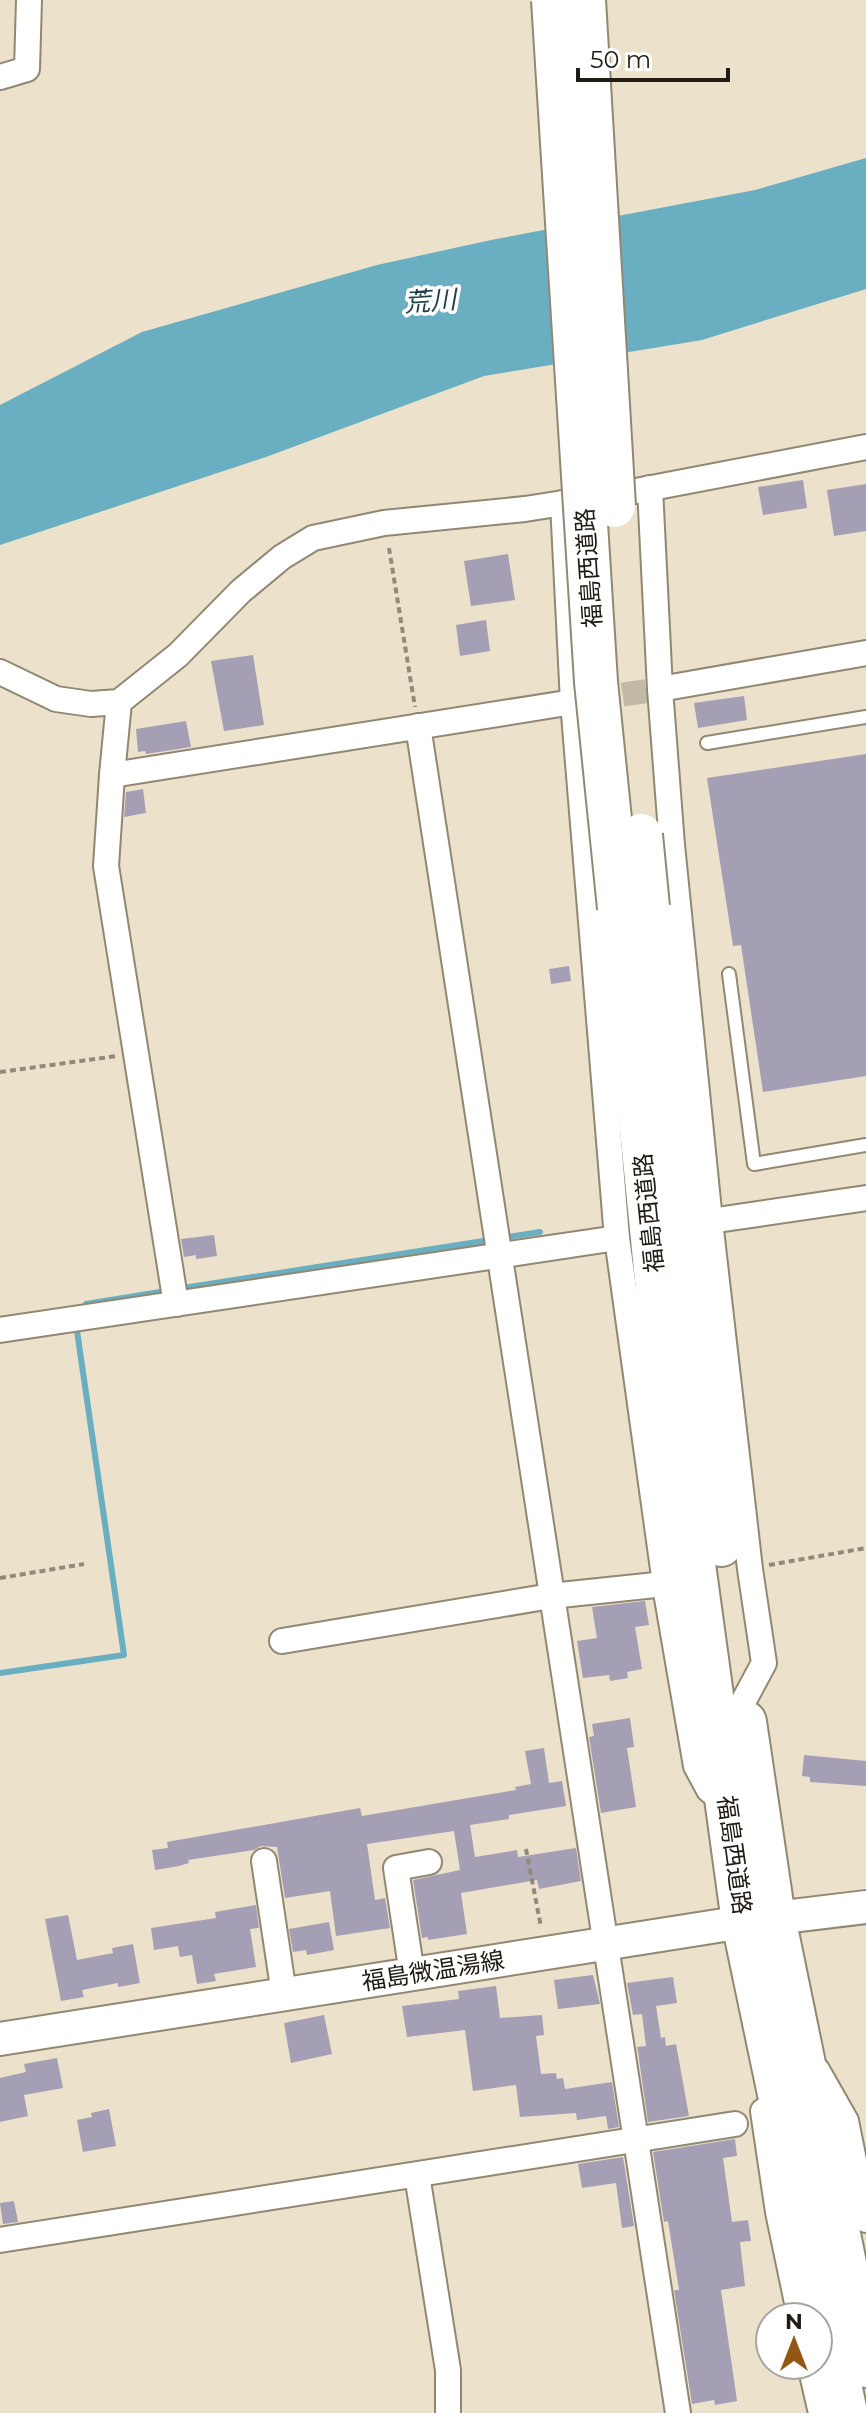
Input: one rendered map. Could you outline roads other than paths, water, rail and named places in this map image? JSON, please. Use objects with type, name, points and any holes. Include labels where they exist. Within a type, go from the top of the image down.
[{"type":"highway","name":"福島西道路","points":[[553,0],[596,682],[633,908],[742,1704],[759,1920]]},
{"type":"highway","name":"福島西道路","points":[[584,0],[623,670],[633,908],[659,1309],[727,1804],[759,1920],[783,2040],[846,2413]]},
{"type":"highway","name":"福島西道路","points":[[783,2040],[866,2366]]},
{"type":"main road","name":"福島微温湯線","points":[[0,2039],[759,1920],[866,1907]]},
{"type":"street","points":[[0,77],[27,69],[29,0]]},
{"type":"street","points":[[0,672],[56,699],[91,704],[119,702],[178,655],[241,591],[282,557],[313,538],[384,523],[563,503],[866,447]]},
{"type":"street","points":[[650,488],[672,845],[710,1221],[750,1569],[764,1663],[742,1704]]},
{"type":"street","points":[[563,503],[573,702],[617,1238],[665,1584],[696,1766],[709,1790],[727,1804]]},
{"type":"street","points":[[660,689],[866,653]]},
{"type":"street","points":[[119,702],[106,866],[176,1304]]},
{"type":"street","points":[[112,775],[573,702]]},
{"type":"street","points":[[418,726],[678,2413]]},
{"type":"street","points":[[710,1221],[866,1198]]},
{"type":"street","points":[[0,1330],[617,1238]]},
{"type":"street","points":[[282,1641],[551,1596],[665,1584]]},
{"type":"street","points":[[264,1861],[284,1994]]},
{"type":"street","points":[[412,1974],[396,1868],[429,1862]]},
{"type":"street","points":[[783,2040],[846,2121],[866,2220]]},
{"type":"street","points":[[783,2040],[762,2105],[778,2212],[797,2301]]},
{"type":"street","points":[[0,2240],[735,2124]]},
{"type":"street","points":[[417,2175],[448,2370],[448,2413]]},
{"type":"street","points":[[814,2381],[821,2413]]},
{"type":"lane","points":[[707,743],[866,717]]},
{"type":"lane","points":[[729,974],[754,1164],[866,1145]]},
{"type":"water","name":"荒川","points":[[866,158],[866,289],[702,340],[484,376],[266,457],[0,545],[0,405],[142,332],[377,265],[755,190]]},
{"type":"waterway","points":[[501,1238],[540,1232]]},
{"type":"waterway","points":[[177,1289],[490,1240]]},
{"type":"waterway","points":[[83,1310],[86,1304],[166,1291]]},
{"type":"waterway","points":[[0,1673],[124,1655],[76,1324]]},
{"type":"tunnel","points":[[587,700],[660,689]]}]
